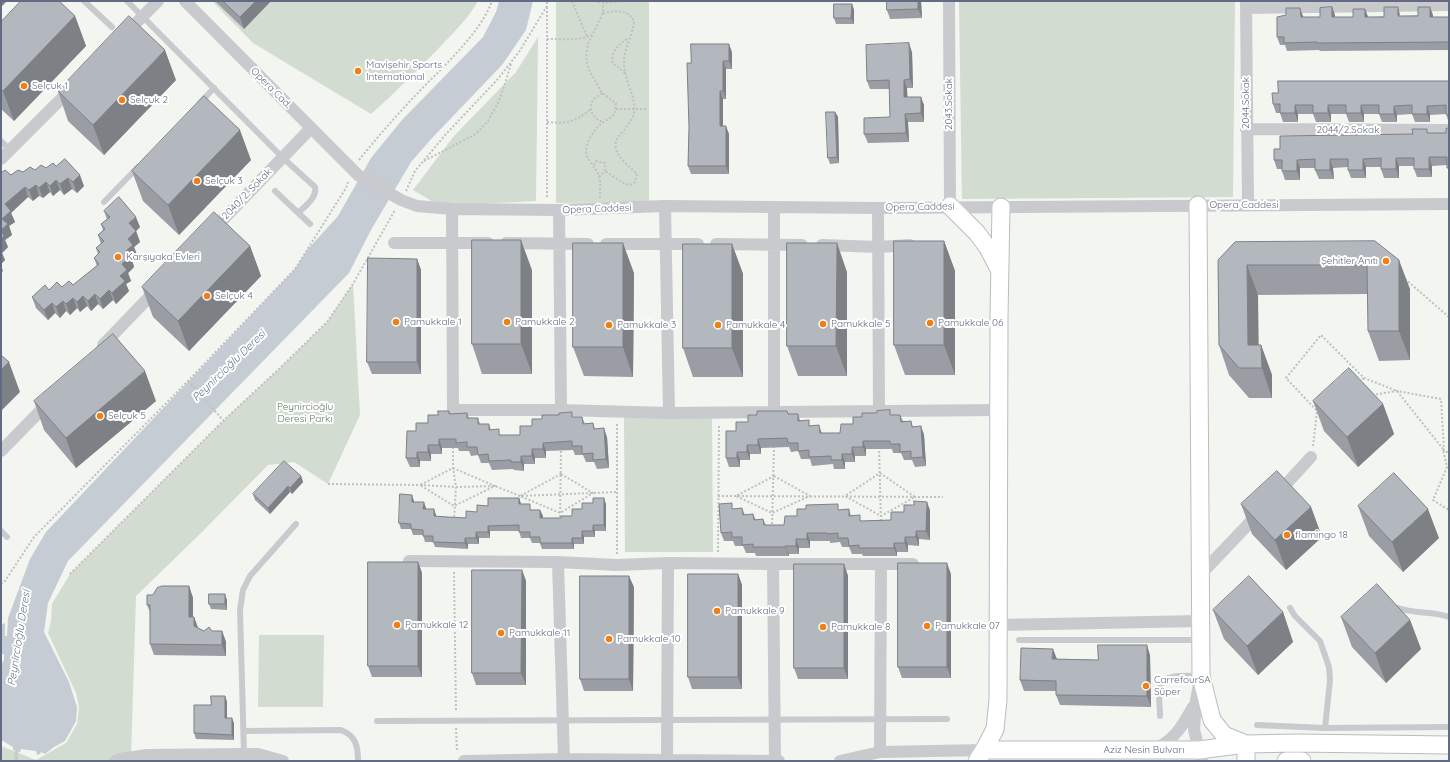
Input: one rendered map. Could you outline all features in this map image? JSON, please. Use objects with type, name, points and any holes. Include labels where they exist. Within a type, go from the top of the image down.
[{"type":"street","points":[[115,44],[158,1]]},
{"type":"street","name":"Opera Cad.","points":[[185,1],[355,172],[398,198]]},
{"type":"street","name":"2043.Sokak","points":[[949,1],[950,206]]},
{"type":"street","points":[[1246,4],[1449,5]]},
{"type":"street","name":"2044.Sokak","points":[[1246,4],[1246,129],[1248,205]]},
{"type":"street","points":[[1,159],[82,78]]},
{"type":"street","name":"2040/2. Sokak","points":[[205,238],[311,128]]},
{"type":"street","name":"2044/2.Sokak","points":[[1246,129],[1449,130]]},
{"type":"street","name":"Opera Caddesi","points":[[398,198],[417,206],[452,210],[553,210],[665,206],[878,208],[950,206],[1001,207],[1449,204]]},
{"type":"street","points":[[1198,205],[1200,676],[1196,700],[1194,730],[1201,755]]},
{"type":"street","points":[[665,206],[669,413]]},
{"type":"street","points":[[950,206],[977,233],[988,248],[1000,271]]},
{"type":"street","points":[[774,207],[774,411]]},
{"type":"street","points":[[981,756],[995,730],[997,715],[1001,207]]},
{"type":"street","points":[[878,208],[879,410]]},
{"type":"street","points":[[452,210],[453,410],[561,410],[669,413],[999,410]]},
{"type":"street","points":[[553,210],[559,244],[561,410]]},
{"type":"street","points":[[394,244],[452,242],[666,245],[774,244],[878,247],[924,245]]},
{"type":"street","points":[[95,354],[166,278]]},
{"type":"street","points":[[1,452],[56,394]]},
{"type":"street","points":[[1200,575],[1311,457]]},
{"type":"street","points":[[409,561],[558,562],[617,565],[668,563],[925,564]]},
{"type":"street","points":[[558,562],[564,759]]},
{"type":"street","points":[[667,759],[668,563]]},
{"type":"street","points":[[773,564],[775,761]]},
{"type":"street","points":[[880,752],[881,564]]},
{"type":"street","points":[[998,625],[1200,622]]},
{"type":"street","points":[[1200,676],[1212,720],[1224,735],[1246,744],[1246,761]]},
{"type":"street","points":[[1151,750],[1163,745],[1176,735],[1184,724],[1196,700]]},
{"type":"street","name":"Aziz Nesin Bulvarı","points":[[840,761],[880,752],[981,756],[1151,750],[1201,755],[1246,744],[1296,743],[1449,745]]},
{"type":"street","points":[[115,761],[147,755],[244,754],[258,754],[283,761]]},
{"type":"street","points":[[461,758],[779,761]]},
{"type":"street","points":[[1286,761],[1302,761]]},
{"type":"lane","points":[[84,1],[112,27]]},
{"type":"lane","points":[[127,1],[282,157],[315,187],[316,192],[313,198],[298,213]]},
{"type":"lane","points":[[198,105],[214,88]]},
{"type":"lane","points":[[1,141],[10,150]]},
{"type":"lane","points":[[104,202],[143,162]]},
{"type":"lane","points":[[275,191],[310,224]]},
{"type":"lane","points":[[244,754],[240,610],[241,597],[250,576],[296,524]]},
{"type":"lane","points":[[1,531],[7,536]]},
{"type":"lane","points":[[1290,608],[1295,616],[1320,641],[1329,667],[1330,680],[1325,728]]},
{"type":"lane","points":[[1398,608],[1406,611],[1439,614],[1449,617]]},
{"type":"lane","points":[[1019,640],[1200,640]]},
{"type":"lane","points":[[1160,716],[1160,686],[1164,680],[1172,677],[1200,676]]},
{"type":"lane","points":[[377,721],[947,719]]},
{"type":"lane","points":[[1257,725],[1325,728],[1449,727]]},
{"type":"lane","points":[[244,731],[341,730],[347,732],[355,740],[358,749],[358,761]]},
{"type":"path","points":[[1,584],[5,581],[34,536],[188,381],[295,269],[355,172],[398,113],[474,34],[488,12],[492,1]]},
{"type":"path","points":[[547,1],[547,122],[553,210]]},
{"type":"path","points":[[572,1],[587,38]]},
{"type":"path","points":[[594,1],[623,1]]},
{"type":"path","points":[[601,208],[599,177],[594,165],[589,160],[586,151],[589,140],[601,124],[612,117],[616,109],[616,103],[602,94],[588,68],[586,57],[588,44],[603,13],[602,2]]},
{"type":"path","points":[[70,574],[223,420],[280,368],[327,322],[353,284],[398,198],[415,171],[446,134],[497,80],[520,52],[547,6]]},
{"type":"path","points":[[603,13],[611,10],[618,11],[631,16],[634,21],[624,63],[634,102],[634,114],[627,127],[616,141],[616,147],[619,156],[637,174],[635,182],[630,185],[623,183],[605,171]]},
{"type":"path","points":[[547,39],[587,38],[593,34]]},
{"type":"path","points":[[626,74],[612,62],[612,54],[614,49],[629,38]]},
{"type":"path","points":[[423,161],[476,134],[488,121],[504,88],[511,62]]},
{"type":"path","points":[[602,94],[594,99],[591,104],[591,109],[597,119],[601,122],[606,122]]},
{"type":"path","points":[[547,122],[566,123],[578,118],[591,109]]},
{"type":"path","points":[[616,109],[647,109]]},
{"type":"path","points":[[594,165],[596,160],[605,163],[605,171],[599,177]]},
{"type":"path","points":[[1402,277],[1449,317]]},
{"type":"path","points":[[1322,417],[1286,378],[1321,335],[1364,378],[1397,391],[1441,399],[1443,450],[1448,468],[1434,500],[1449,510]]},
{"type":"path","points":[[1359,383],[1364,378]]},
{"type":"path","points":[[188,381],[223,420]]},
{"type":"path","points":[[1369,395],[1397,391]]},
{"type":"path","points":[[1397,391],[1443,450],[1449,452]]},
{"type":"path","points":[[1311,457],[1317,411]]},
{"type":"path","points":[[617,412],[617,565]]},
{"type":"path","points":[[718,563],[719,412]]},
{"type":"path","points":[[772,535],[774,440]]},
{"type":"path","points":[[559,527],[562,474],[561,442]]},
{"type":"path","points":[[879,442],[881,526]]},
{"type":"path","points":[[453,446],[453,468],[456,487],[454,522]]},
{"type":"path","points":[[420,485],[453,468]]},
{"type":"path","points":[[453,468],[560,513]]},
{"type":"path","points":[[845,496],[880,473]]},
{"type":"path","points":[[880,473],[915,496]]},
{"type":"path","points":[[562,474],[593,493]]},
{"type":"path","points":[[520,496],[562,474]]},
{"type":"path","points":[[736,496],[774,476]]},
{"type":"path","points":[[774,476],[810,496]]},
{"type":"path","points":[[328,484],[456,487],[495,486]]},
{"type":"path","points":[[420,485],[454,506]]},
{"type":"path","points":[[454,506],[495,486]]},
{"type":"path","points":[[520,496],[617,492]]},
{"type":"path","points":[[560,513],[593,493]]},
{"type":"path","points":[[718,496],[943,497]]},
{"type":"path","points":[[736,496],[772,513],[810,496]]},
{"type":"path","points":[[845,496],[881,516]]},
{"type":"path","points":[[881,516],[915,496]]},
{"type":"path","points":[[454,561],[456,721],[461,758]]},
{"type":"green space","name":"Mavişehir Sports International","points":[[212,1],[478,1],[448,39],[371,114],[253,43]]},
{"type":"green space","points":[[556,1],[649,1],[649,202],[556,203]]},
{"type":"green space","points":[[959,1],[1235,1],[1233,197],[962,199]]},
{"type":"green space","points":[[538,37],[536,201],[440,206],[413,190],[454,136],[516,72]]},
{"type":"green space","name":"Peynircioğlu Deresi Parkı","points":[[353,284],[360,415],[328,484],[294,462],[268,465],[136,596],[131,757],[124,761],[1,761],[1,746],[36,760],[66,743],[77,724],[79,707],[76,693],[48,633],[51,621],[52,604],[70,574],[223,421],[327,322]]},
{"type":"green space","points":[[712,415],[713,552],[625,552],[624,416]]},
{"type":"green space","points":[[259,635],[324,635],[323,707],[258,707]]},
{"type":"water","points":[[499,1],[533,1],[526,30],[502,65],[411,162],[371,230],[349,273],[68,561],[48,603],[44,632],[69,682],[77,707],[76,721],[65,741],[45,754],[41,752],[37,755],[36,751],[21,749],[20,752],[13,750],[13,747],[1,740],[1,665],[4,660],[4,654],[1,654],[1,625],[5,623],[5,636],[7,636],[8,618],[30,559],[46,532],[295,269],[308,249],[338,216],[371,158],[402,120],[483,37],[496,12]]},
{"type":"building","points":[[21,1],[59,1],[75,16],[3,91],[1,89],[1,22]]},
{"type":"building","points":[[223,1],[256,1],[240,17]]},
{"type":"building","points":[[887,1],[918,1],[918,9],[887,10]]},
{"type":"building","points":[[834,4],[852,4],[851,18],[834,18]]},
{"type":"building","points":[[1332,7],[1332,17],[1353,17],[1353,9],[1365,9],[1365,17],[1384,17],[1384,7],[1398,7],[1398,16],[1418,16],[1418,7],[1430,7],[1430,17],[1449,17],[1449,42],[1284,43],[1284,37],[1277,37],[1277,17],[1286,15],[1286,8],[1300,8],[1301,17],[1320,17],[1320,8]]},
{"type":"building","points":[[129,16],[165,50],[93,125],[58,91]]},
{"type":"building","points":[[909,43],[910,79],[904,80],[904,97],[921,97],[921,113],[905,114],[906,133],[864,134],[864,118],[890,117],[889,80],[867,81],[866,45]]},
{"type":"building","points":[[691,44],[729,44],[729,61],[723,61],[723,91],[720,91],[720,126],[726,126],[726,166],[688,166],[689,127],[687,63],[691,63]]},
{"type":"building","points":[[1278,81],[1449,81],[1449,116],[1446,114],[1446,105],[1427,106],[1427,114],[1412,114],[1412,105],[1394,106],[1394,114],[1379,114],[1379,105],[1361,105],[1361,113],[1346,113],[1346,105],[1328,105],[1328,113],[1313,113],[1313,105],[1295,105],[1295,113],[1280,113],[1280,104],[1273,104],[1272,93],[1278,93]]},
{"type":"building","points":[[204,96],[240,130],[168,205],[132,171]]},
{"type":"building","points":[[826,112],[835,112],[837,157],[828,158]]},
{"type":"building","points":[[1449,128],[1449,168],[1447,168],[1447,157],[1429,157],[1429,169],[1414,169],[1414,158],[1396,158],[1396,169],[1381,169],[1381,158],[1363,159],[1363,170],[1348,170],[1348,159],[1330,159],[1330,170],[1315,170],[1315,159],[1297,160],[1297,171],[1282,171],[1282,160],[1274,160],[1274,149],[1280,149],[1280,136],[1413,134],[1412,129],[1427,129],[1427,133],[1446,133],[1446,129]]},
{"type":"building","points":[[65,159],[80,175],[73,182],[68,178],[60,184],[56,180],[50,186],[46,182],[39,188],[36,185],[29,190],[25,187],[5,204],[11,211],[2,219],[8,224],[1,230],[1,173],[5,170],[11,175],[18,170],[23,172],[30,167],[35,170],[41,165],[46,168],[53,163],[56,166]]},
{"type":"building","points":[[119,197],[136,217],[129,223],[136,231],[128,239],[133,245],[126,251],[130,256],[122,264],[127,270],[120,276],[125,281],[112,293],[109,290],[100,299],[95,294],[88,301],[83,296],[77,302],[73,298],[66,304],[63,301],[56,307],[52,303],[44,310],[32,297],[45,285],[49,290],[57,282],[62,287],[69,281],[73,285],[99,264],[94,258],[100,252],[96,248],[104,241],[98,235],[105,229],[101,224],[110,217],[104,211]]},
{"type":"building","points":[[214,212],[250,246],[178,321],[142,287]]},
{"type":"building","points":[[1,230],[4,236],[1,239]]},
{"type":"building","points":[[472,240],[521,240],[521,344],[472,344]]},
{"type":"building","points":[[894,241],[944,241],[944,345],[894,345]]},
{"type":"building","points":[[1375,241],[1399,260],[1399,331],[1368,331],[1367,265],[1247,265],[1248,345],[1261,345],[1262,368],[1239,368],[1219,345],[1218,260],[1235,242]]},
{"type":"building","points":[[573,243],[623,243],[623,347],[573,347]]},
{"type":"building","points":[[787,243],[837,243],[836,346],[787,346]]},
{"type":"building","points":[[683,244],[732,244],[732,348],[683,348]]},
{"type":"building","name":"Pamukkale 1","points":[[368,258],[417,259],[417,362],[367,362]]},
{"type":"building","points":[[113,334],[145,371],[66,438],[34,401]]},
{"type":"building","points":[[1,355],[9,362],[1,370]]},
{"type":"building","points":[[1349,368],[1383,404],[1347,437],[1313,401]]},
{"type":"building","points":[[890,410],[890,415],[900,415],[901,422],[911,421],[912,427],[921,426],[923,457],[911,458],[911,451],[900,452],[900,444],[890,444],[890,441],[863,441],[863,447],[852,447],[852,454],[842,454],[842,460],[831,460],[831,456],[809,457],[809,450],[798,451],[798,443],[788,443],[787,438],[758,439],[758,445],[747,445],[747,452],[737,452],[737,458],[726,458],[726,431],[736,431],[736,422],[748,422],[748,415],[757,415],[757,411],[787,411],[788,414],[798,414],[798,421],[809,420],[809,426],[819,425],[820,433],[840,433],[841,424],[853,424],[853,417],[862,417],[862,413],[877,413],[877,411]]},
{"type":"building","points":[[438,411],[449,411],[449,414],[467,413],[467,418],[478,418],[478,424],[489,424],[489,430],[499,429],[499,435],[520,435],[520,426],[532,426],[532,419],[542,419],[542,415],[559,415],[559,413],[572,412],[572,417],[582,417],[583,424],[593,423],[594,429],[604,428],[606,459],[593,460],[593,453],[582,454],[582,446],[572,446],[572,441],[543,443],[543,449],[532,449],[532,456],[521,456],[521,462],[511,462],[511,460],[489,461],[488,454],[478,455],[477,447],[467,447],[467,442],[456,443],[456,439],[439,439],[439,445],[428,445],[428,452],[417,452],[417,458],[406,458],[407,431],[416,431],[416,423],[428,423],[428,415],[438,415]]},
{"type":"building","points":[[284,461],[301,476],[290,488],[288,486],[268,508],[253,494]]},
{"type":"building","points":[[1277,471],[1311,507],[1275,540],[1241,504]]},
{"type":"building","points":[[1394,473],[1428,509],[1392,542],[1358,506]]},
{"type":"building","points":[[400,494],[412,495],[412,502],[424,502],[423,509],[434,509],[434,516],[466,518],[466,511],[477,512],[477,505],[488,506],[488,498],[519,498],[519,504],[530,504],[530,510],[540,510],[540,518],[561,518],[561,516],[572,516],[572,509],[582,509],[582,503],[593,503],[593,498],[604,498],[604,525],[593,525],[593,531],[582,531],[582,538],[572,538],[572,543],[540,543],[540,537],[530,537],[530,532],[519,532],[519,525],[488,526],[488,532],[476,532],[476,538],[465,538],[465,543],[433,542],[433,536],[423,536],[423,530],[411,529],[411,524],[399,523]]},
{"type":"building","points":[[914,501],[927,502],[926,531],[916,531],[916,537],[905,537],[905,543],[894,543],[894,548],[859,548],[859,545],[849,546],[848,538],[838,538],[838,533],[807,533],[807,539],[796,539],[796,546],[753,547],[753,544],[742,545],[742,537],[732,537],[732,532],[721,533],[719,504],[732,503],[732,509],[742,508],[743,515],[753,514],[754,520],[763,519],[764,525],[784,525],[785,516],[797,516],[797,509],[806,509],[806,505],[838,504],[838,510],[849,509],[849,516],[860,515],[860,521],[891,520],[891,512],[904,512],[904,505],[914,505]]},
{"type":"building","name":"Pamukkale 12","points":[[368,562],[418,562],[418,666],[368,666]]},
{"type":"building","name":"Pamukkale 07","points":[[898,563],[947,563],[947,667],[898,667]]},
{"type":"building","name":"Pamukkale 8","points":[[794,564],[844,564],[844,668],[794,668]]},
{"type":"building","name":"Pamukkale 11","points":[[472,570],[522,570],[521,673],[472,673]]},
{"type":"building","name":"Pamukkale 9","points":[[688,574],[738,574],[738,677],[688,677]]},
{"type":"building","name":"Pamukkale 10","points":[[580,576],[629,576],[629,679],[580,679]]},
{"type":"building","points":[[1249,576],[1283,612],[1247,646],[1213,610]]},
{"type":"building","points":[[1377,584],[1410,620],[1375,653],[1341,617]]},
{"type":"building","points":[[162,586],[189,586],[189,617],[194,617],[194,626],[204,631],[209,627],[212,631],[222,631],[222,645],[150,644],[150,605],[147,605],[147,595],[153,595],[157,588]]},
{"type":"building","points":[[209,594],[225,594],[225,604],[209,604]]},
{"type":"building","points":[[1098,645],[1147,645],[1147,696],[1056,695],[1056,681],[1020,680],[1021,648],[1053,649],[1052,659],[1098,660]]},
{"type":"building","points":[[211,696],[225,696],[225,718],[232,718],[232,735],[194,733],[194,705],[211,705]]},
{"type":"waterway","name":"Peynircioğlu Deresi","points":[[16,761],[17,746]]},
{"type":"place","name":"Mavişehir Sports International","points":[[358,71]]},
{"type":"place","name":"Selçuk 1","points":[[24,86]]},
{"type":"place","name":"Selçuk 2","points":[[122,100]]},
{"type":"place","name":"Selçuk 3","points":[[197,181]]},
{"type":"place","name":"Karşıyaka Evleri","points":[[118,257]]},
{"type":"place","name":"Şehitler Anıtı","points":[[1386,261]]},
{"type":"place","name":"Selçuk 4","points":[[207,296]]},
{"type":"place","name":"Pamukkale 1","points":[[396,322]]},
{"type":"place","name":"Pamukkale 2","points":[[507,322]]},
{"type":"place","name":"Pamukkale 06","points":[[930,323]]},
{"type":"place","name":"Pamukkale 5","points":[[823,324]]},
{"type":"place","name":"Pamukkale 3","points":[[609,325]]},
{"type":"place","name":"Pamukkale 4","points":[[718,325]]},
{"type":"place","name":"Selçuk 5","points":[[100,416]]},
{"type":"place","name":"flamingo 18","points":[[1287,535]]},
{"type":"place","name":"Pamukkale 9","points":[[717,611]]},
{"type":"place","name":"Pamukkale 12","points":[[397,625]]},
{"type":"place","name":"Pamukkale 07","points":[[927,626]]},
{"type":"place","name":"Pamukkale 8","points":[[823,627]]},
{"type":"place","name":"Pamukkale 11","points":[[501,633]]},
{"type":"place","name":"Pamukkale 10","points":[[609,639]]},
{"type":"place","name":"CarrefourSA Süper","points":[[1146,686]]}]
